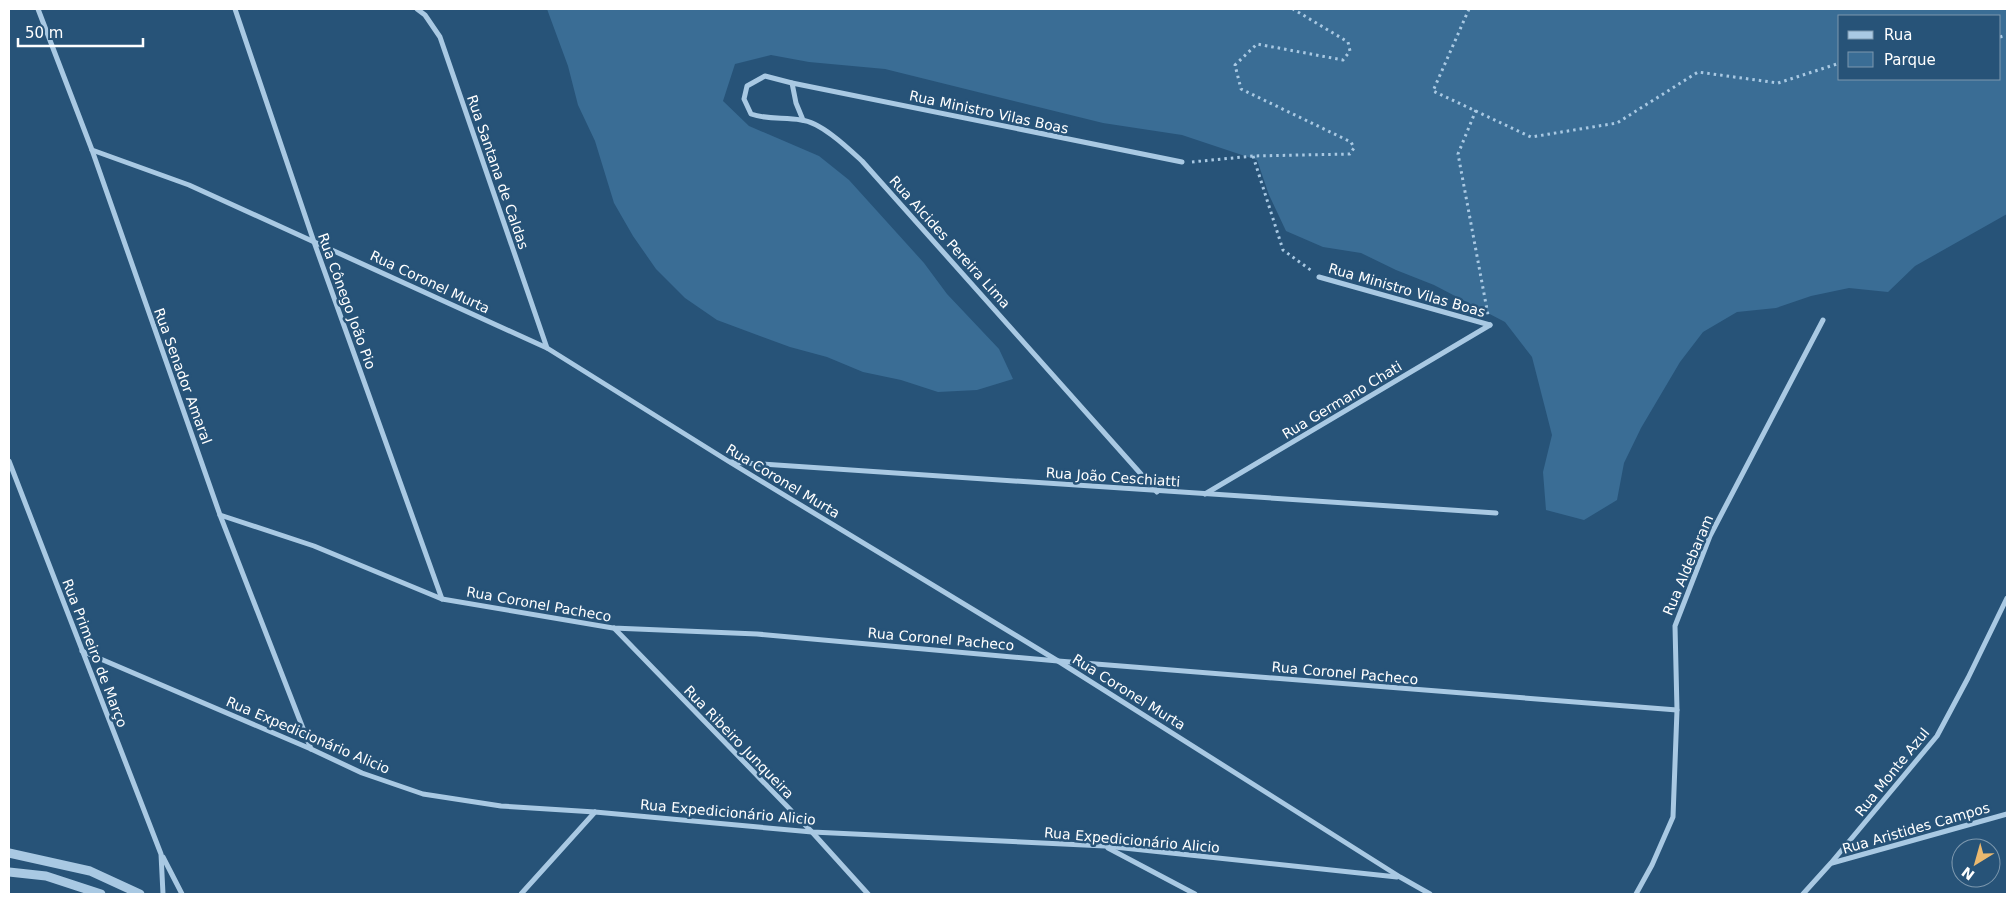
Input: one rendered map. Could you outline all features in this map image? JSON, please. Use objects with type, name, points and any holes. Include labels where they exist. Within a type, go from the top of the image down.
[{"type":"street","name":"Rua Senador Amaral","points":[[38,9],[92,150],[220,515],[311,749]]},
{"type":"street","name":"Rua Cônego João Pio","points":[[235,9],[314,242],[442,599]]},
{"type":"street","name":"Rua Santana de Caldas","points":[[417,9],[425,15],[440,37],[547,348]]},
{"type":"street","name":"Rua Alcides Pereira Lima","points":[[792,83],[765,76],[748,86],[744,99],[751,114],[765,119],[803,120],[834,135],[862,160],[1157,492]]},
{"type":"street","points":[[792,83],[796,102],[803,120]]},
{"type":"street","name":"Rua Ministro Vilas Boas","points":[[792,83],[1182,162]]},
{"type":"street","name":"Rua Coronel Murta","points":[[92,150],[188,185],[547,348],[728,461],[1058,661],[1400,877],[1430,894]]},
{"type":"street","name":"Rua Ministro Vilas Boas","points":[[1319,277],[1490,325]]},
{"type":"street","name":"Rua Aldebaram","points":[[1636,894],[1652,865],[1673,817],[1677,710],[1675,626],[1710,536],[1823,320]]},
{"type":"street","name":"Rua Germano Chati","points":[[1205,494],[1490,325]]},
{"type":"street","name":"Rua Primeiro de Março","points":[[9,461],[161,854],[182,894]]},
{"type":"street","name":"Rua João Ceschiatti","points":[[728,461],[1157,492],[1496,513]]},
{"type":"street","name":"Rua Coronel Pacheco","points":[[220,515],[314,546],[442,599],[613,628],[757,634],[1058,661],[1677,710]]},
{"type":"street","name":"Rua Monte Azul","points":[[1803,894],[1936,736],[1968,678],[2007,598]]},
{"type":"street","name":"Rua Ribeiro Junqueira","points":[[613,628],[812,832],[868,894]]},
{"type":"street","name":"Rua Expedicionário Alicio","points":[[82,651],[311,749],[362,774],[424,794],[502,806],[595,812],[812,832],[1105,846],[1400,877]]},
{"type":"street","points":[[521,894],[595,812]]},
{"type":"street","name":"Rua Aristides Campos","points":[[1831,863],[2007,814]]},
{"type":"street","points":[[1105,846],[1195,894]]},
{"type":"street","points":[[9,853],[41,858],[90,871],[140,894]]},
{"type":"street","name":"Rua Primeiro de Março","points":[[161,854],[164,894]]},
{"type":"street","points":[[9,872],[46,876],[101,894]]},
{"type":"path","points":[[1182,162],[1254,156],[1350,154],[1354,148],[1351,142],[1241,89],[1235,65],[1257,44],[1343,60],[1350,51],[1348,42],[1293,9]]},
{"type":"path","points":[[1469,9],[1433,91],[1531,137],[1617,123],[1698,72],[1778,83],[1838,64]]},
{"type":"path","points":[[1476,110],[1458,154],[1490,325]]},
{"type":"path","points":[[1254,156],[1282,250],[1319,277]]},
{"type":"green space","points":[[547,9],[2007,9],[2007,214],[1915,266],[1888,292],[1849,288],[1811,296],[1776,308],[1737,312],[1703,332],[1680,362],[1641,428],[1624,463],[1617,500],[1584,520],[1546,510],[1543,472],[1552,435],[1532,357],[1505,322],[1434,285],[1396,270],[1361,253],[1323,247],[1286,231],[1269,195],[1257,160],[1182,135],[1103,123],[885,69],[809,62],[771,55],[735,64],[723,101],[749,126],[819,156],[849,180],[924,263],[947,294],[999,349],[1013,379],[977,390],[938,392],[901,380],[863,372],[827,357],[790,347],[717,320],[685,298],[656,269],[633,236],[614,203],[595,141],[578,105],[568,66]]}]
